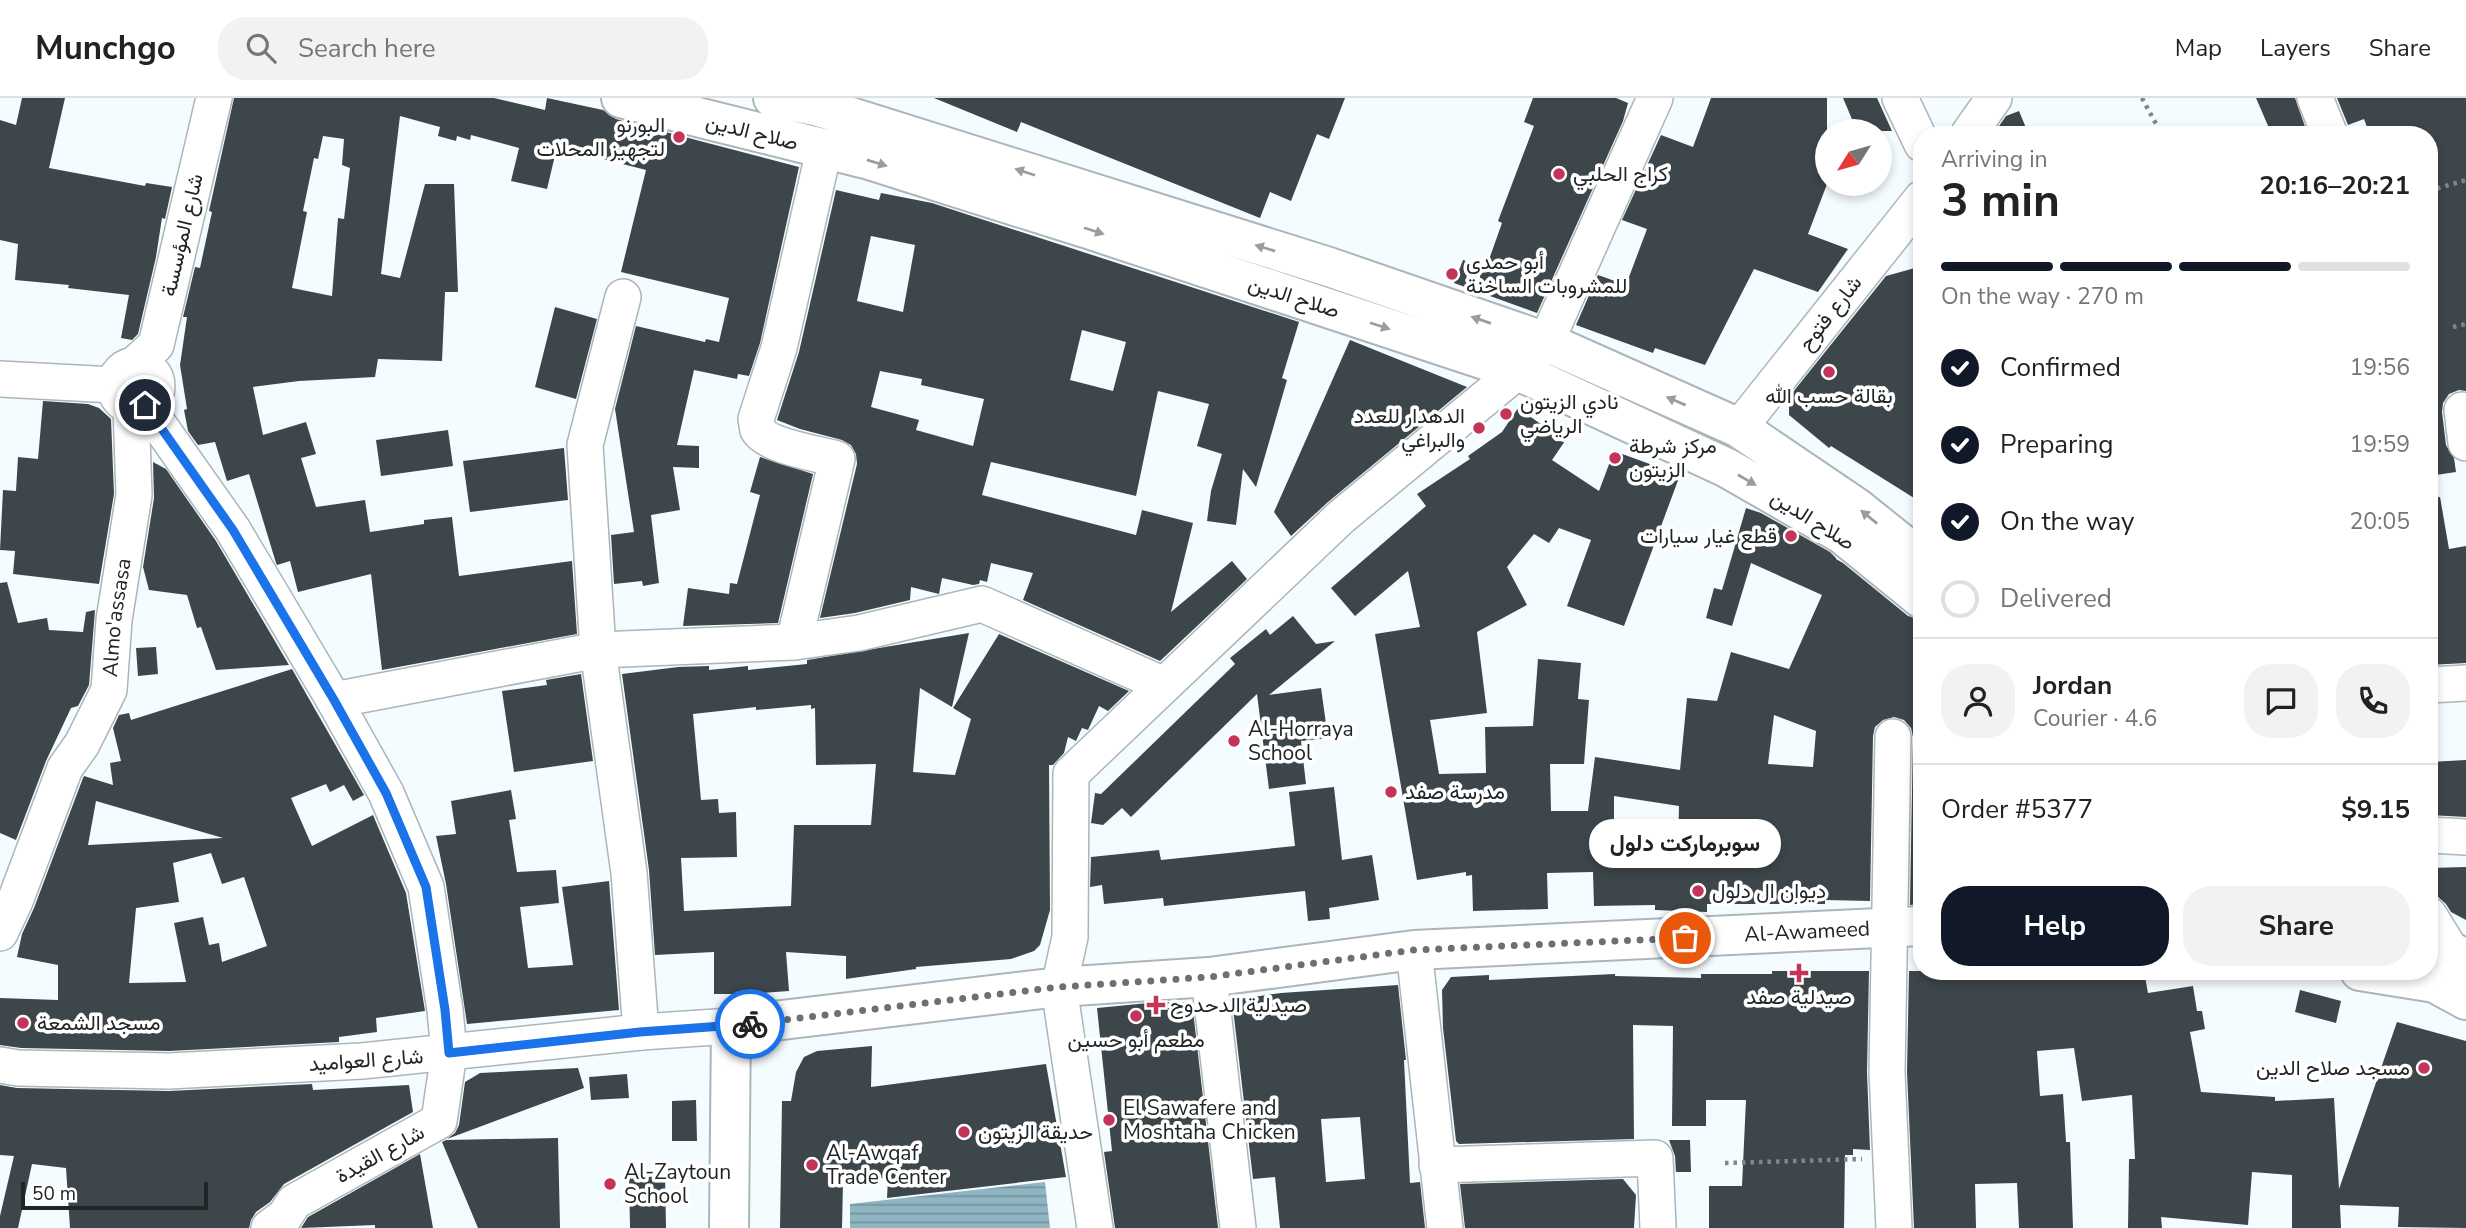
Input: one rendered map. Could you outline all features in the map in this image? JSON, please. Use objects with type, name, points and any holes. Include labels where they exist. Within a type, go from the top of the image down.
[{"type":"main road","name":"صلاح الدين","points":[[621,98],[866,159],[1091,230],[1518,372],[1727,468],[1842,534],[1913,592]]},
{"type":"main road","name":"صلاح الدين","points":[[773,98],[828,110],[1329,267],[1546,342],[1739,428],[1857,508],[1913,553]]},
{"type":"main road","name":"Al-Awameed","points":[[731,1026],[1059,987],[1209,977],[1414,950],[1905,928]]},
{"type":"main road","points":[[729,1228],[731,1026]]},
{"type":"street","name":"شارع المؤسسة","points":[[132,390],[156,345],[214,98]]},
{"type":"street","points":[[1095,1228],[1059,987],[1070,937],[1071,774],[1341,517],[1518,372],[1546,342],[1655,98]]},
{"type":"street","points":[[1900,98],[1913,126]]},
{"type":"street","points":[[1974,126],[1994,98]]},
{"type":"street","points":[[2315,98],[2326,126]]},
{"type":"street","points":[[794,642],[837,459],[776,443],[758,430],[756,419],[779,348],[824,150]]},
{"type":"street","name":"شارع فتوح","points":[[1739,428],[1913,209]]},
{"type":"street","points":[[622,297],[585,445],[598,650],[629,873],[640,1032]]},
{"type":"street","points":[[0,379],[132,390],[233,530],[386,793],[426,887],[449,1053]]},
{"type":"street","name":"Almo'assasa","points":[[0,933],[15,901],[65,768],[82,744],[109,690],[114,620],[134,495],[132,390]]},
{"type":"street","points":[[334,700],[598,650],[794,642],[859,633],[982,604],[1164,685]]},
{"type":"street","points":[[2438,685],[2466,683]]},
{"type":"street","points":[[1893,737],[1905,928],[1887,1072],[1894,1228]]},
{"type":"street","points":[[2438,835],[2466,837]]},
{"type":"street","points":[[2438,949],[2443,968]]},
{"type":"street","points":[[1414,950],[1445,1228]]},
{"type":"street","points":[[1209,977],[1238,1228]]},
{"type":"street","name":"شارع العواميد","points":[[0,1065],[19,1068],[169,1071],[362,1061],[640,1032],[731,1026]]},
{"type":"street","name":"شارع القيدة","points":[[269,1228],[285,1216],[294,1202],[439,1121],[449,1053]]},
{"type":"street","points":[[1437,1165],[1655,1158],[1658,1228]]},
{"type":"path","points":[[2142,98],[2157,126]]},
{"type":"path","points":[[2438,188],[2466,180]]},
{"type":"path","points":[[2453,327],[2466,324]]},
{"type":"path","points":[[1725,1163],[1848,1161],[1891,1156]]},
{"type":"water","points":[[1045,1182],[1050,1228],[850,1228],[850,1204]]},
{"type":"building","points":[[22,98],[65,98],[49,168],[145,186],[146,183],[172,187],[165,219],[162,218],[138,334],[132,340],[121,338],[129,295],[15,280],[18,244],[0,240],[0,120],[16,125]]},
{"type":"building","points":[[234,98],[494,98],[545,110],[547,98],[603,110],[616,119],[799,167],[760,343],[749,376],[738,374],[737,379],[694,370],[677,445],[699,446],[699,468],[673,467],[680,510],[651,515],[659,583],[643,586],[642,581],[614,584],[611,535],[634,532],[615,409],[636,326],[705,342],[706,339],[719,342],[729,298],[621,272],[646,170],[557,147],[547,189],[511,181],[519,148],[471,135],[470,140],[457,136],[456,141],[438,136],[440,127],[400,116],[381,274],[400,278],[425,184],[454,184],[458,292],[445,292],[442,361],[378,359],[375,377],[299,381],[253,387],[263,435],[306,422],[316,454],[301,458],[316,507],[365,500],[370,532],[452,517],[459,576],[572,561],[577,634],[382,670],[371,574],[298,592],[290,561],[277,565],[276,563],[249,474],[227,481],[215,442],[198,445],[188,431],[180,365],[187,317],[183,317],[195,267],[200,268],[212,212],[209,211]],"holes":[[[323,136],[344,139],[342,165],[350,168],[344,219],[338,218],[332,296],[292,288],[307,212],[303,211],[314,158],[318,159]]]},
{"type":"building","points":[[934,98],[1345,98],[1329,139],[1317,134],[1291,201],[1270,192],[1260,218],[1021,122],[1017,132]]},
{"type":"building","name":"كراج الحلبي","points":[[1533,98],[1616,98],[1628,103],[1623,121],[1537,313],[1454,283],[1463,260],[1486,268],[1502,223],[1498,221],[1534,126],[1524,122]]},
{"type":"building","points":[[1711,98],[1827,98],[1827,119],[1815,119],[1815,196],[1822,196],[1808,234],[1848,249],[1818,292],[1754,269],[1705,365],[1655,348],[1653,353],[1576,325],[1598,275],[1626,285],[1647,229],[1622,220],[1661,135],[1693,147]]},
{"type":"building","points":[[1843,98],[1877,98],[1887,119],[1852,119]]},
{"type":"building","points":[[2256,98],[2295,98],[2305,126],[2268,126]]},
{"type":"building","points":[[2337,98],[2466,98],[2466,391],[2459,390],[2449,394],[2443,403],[2442,412],[2446,445],[2454,458],[2456,472],[2438,475],[2438,126],[2367,126],[2364,119],[2348,125]]},
{"type":"building","points":[[2019,111],[2025,126],[1999,126],[2006,116]]},
{"type":"building","points":[[836,190],[879,200],[881,193],[932,203],[1299,322],[1282,378],[1287,380],[1256,487],[1243,469],[1236,525],[1207,521],[1211,491],[1222,454],[1197,446],[1209,404],[1158,391],[1136,496],[991,462],[982,495],[1136,535],[1142,510],[1193,523],[1171,612],[1232,561],[1247,579],[1160,661],[1023,600],[1033,573],[991,563],[987,582],[980,580],[979,584],[973,585],[942,578],[939,594],[911,587],[910,600],[820,618],[857,464],[851,445],[842,440],[777,420],[799,352]],"holes":[[[871,236],[915,245],[903,312],[857,301]],[[1082,330],[1126,342],[1113,391],[1070,380]],[[880,371],[922,379],[921,385],[984,399],[973,446],[916,430],[919,420],[871,407]]]},
{"type":"building","points":[[1913,268],[1913,497],[1831,446],[1829,448],[1789,415],[1789,397],[1886,276]]},
{"type":"building","points":[[555,307],[597,319],[576,399],[535,387]]},
{"type":"building","points":[[1350,340],[1467,387],[1291,536],[1274,512]]},
{"type":"building","points":[[43,401],[88,404],[99,408],[111,419],[114,494],[99,584],[13,574],[15,551],[0,550],[3,490],[16,491],[18,457],[38,459]]},
{"type":"building","points":[[1518,408],[1565,441],[1552,460],[1599,491],[1614,451],[1680,475],[1624,626],[1567,606],[1591,540],[1559,528],[1549,543],[1534,534],[1507,567],[1527,605],[1477,632],[1487,713],[1430,720],[1439,774],[1486,773],[1485,727],[1533,726],[1538,659],[1581,663],[1578,699],[1589,700],[1584,764],[1550,764],[1551,811],[1588,811],[1595,757],[1680,770],[1687,698],[1717,701],[1731,652],[1789,669],[1822,595],[1751,563],[1732,626],[1706,618],[1714,588],[1722,590],[1746,508],[1761,513],[1830,552],[1913,617],[1913,737],[1911,728],[1904,720],[1894,717],[1883,720],[1875,727],[1873,736],[1870,901],[1825,900],[1825,904],[1707,904],[1707,912],[1655,910],[1655,905],[1594,906],[1593,872],[1547,873],[1548,909],[1473,911],[1472,875],[1466,876],[1466,872],[1417,880],[1375,634],[1420,627],[1408,571],[1355,616],[1331,588],[1426,506],[1417,494],[1470,459],[1468,456],[1502,432]],"holes":[[[1774,715],[1816,731],[1813,767],[1768,764]],[[1614,796],[1679,806],[1678,848],[1656,847],[1656,865],[1614,866]]]},
{"type":"building","points":[[448,430],[453,466],[381,476],[376,440]]},
{"type":"building","points":[[564,448],[568,500],[470,512],[463,461]]},
{"type":"building","points":[[760,457],[813,474],[778,623],[683,626],[688,588],[729,594],[730,583],[737,584],[760,495],[750,492]]},
{"type":"building","points":[[153,462],[166,469],[216,541],[289,665],[216,670],[201,627],[197,628],[187,595],[149,590],[143,567],[154,498]]},
{"type":"building","points":[[2438,497],[2449,549],[2466,546],[2466,663],[2438,665]]},
{"type":"building","points":[[7,582],[18,623],[47,618],[49,630],[83,632],[86,612],[95,610],[89,685],[78,706],[71,708],[46,761],[16,840],[0,833],[0,583]]},
{"type":"building","points":[[1293,616],[1316,644],[1335,641],[1269,695],[1321,688],[1328,738],[1301,741],[1306,784],[1269,789],[1257,694],[1131,817],[1122,808],[1103,825],[1091,823],[1095,793],[1101,794],[1235,664],[1230,658],[1266,629],[1270,635]]},
{"type":"building","points":[[969,633],[952,707],[920,688],[913,772],[955,775],[971,719],[953,708],[999,634],[1129,691],[1108,711],[1099,706],[1088,730],[1082,728],[1076,741],[1068,737],[1064,753],[1053,765],[1049,765],[1050,910],[1040,945],[1034,951],[1011,959],[916,967],[846,979],[846,956],[786,952],[789,991],[747,994],[714,994],[714,952],[655,955],[649,870],[622,674],[709,666],[709,670],[748,666],[748,670],[807,664],[807,660]],"holes":[[[811,705],[811,709],[815,708],[816,765],[876,764],[871,825],[794,825],[791,906],[684,911],[681,858],[737,857],[736,812],[719,813],[718,799],[701,800],[693,714],[756,707],[756,710]]]},
{"type":"building","points":[[156,647],[158,674],[138,676],[136,648]]},
{"type":"building","points":[[292,669],[364,795],[353,801],[344,785],[330,792],[326,784],[291,798],[312,846],[373,815],[406,893],[425,1011],[376,1018],[377,1032],[339,1037],[339,1042],[169,1051],[21,1048],[0,1045],[0,998],[58,1000],[58,965],[17,957],[22,934],[84,776],[113,785],[110,763],[121,761],[113,728],[119,715],[129,713],[131,720]],"holes":[[[96,801],[223,838],[88,845]],[[211,853],[222,884],[244,877],[267,946],[222,962],[219,943],[209,945],[203,917],[174,923],[186,982],[129,983],[136,908],[179,902],[173,863]]]},
{"type":"building","points":[[581,674],[593,761],[514,772],[502,691],[547,685],[546,680]]},
{"type":"building","points":[[1913,737],[1913,905],[1910,905]]},
{"type":"building","points":[[2466,760],[2466,817],[2438,815],[2438,762]]},
{"type":"building","points":[[1334,787],[1342,860],[1372,855],[1379,900],[1329,908],[1330,919],[1308,921],[1305,891],[1164,906],[1163,898],[1104,904],[1102,885],[1090,887],[1091,857],[1159,850],[1161,860],[1295,846],[1289,792]]},
{"type":"building","points":[[511,790],[516,819],[509,820],[517,872],[556,870],[559,903],[520,907],[528,968],[573,965],[562,887],[609,881],[619,1010],[467,1024],[436,836],[456,834],[451,801]]},
{"type":"building","points":[[2466,867],[2466,920],[2451,912],[2438,897],[2438,868]]},
{"type":"building","points":[[1772,971],[1869,971],[1867,1072],[1870,1150],[1853,1149],[1853,1155],[1845,1155],[1844,1228],[1709,1228],[1709,1186],[1742,1186],[1746,1100],[1706,1100],[1706,1126],[1672,1126],[1673,1026],[1633,1025],[1634,1139],[1459,1144],[1456,1141],[1443,1028],[1442,990],[1451,977],[1489,975],[1489,980],[1615,974],[1701,978],[1701,974],[1772,974]]},
{"type":"building","points":[[1909,971],[1913,971],[1913,980],[2146,980],[2148,993],[2193,986],[2197,1011],[2202,1011],[2205,1029],[2190,1032],[2201,1092],[2275,1097],[2275,1101],[2334,1098],[2339,1189],[2397,1022],[2466,1041],[2466,1228],[2398,1227],[2399,1207],[2340,1205],[2341,1228],[2292,1228],[2292,1175],[2252,1172],[2248,1225],[2161,1217],[2162,1228],[2128,1228],[2129,1159],[2135,1159],[2132,1095],[2082,1101],[2074,1048],[2037,1051],[2040,1096],[2063,1094],[2066,1142],[2070,1142],[2073,1228],[2019,1228],[2017,1183],[1975,1184],[1976,1228],[1914,1228],[1907,1072]]},
{"type":"building","points":[[1398,985],[1406,1060],[1410,1183],[1420,1182],[1425,1228],[1280,1228],[1275,1177],[1253,1179],[1232,1000],[1281,993]],"holes":[[[1360,1117],[1365,1179],[1326,1182],[1321,1119]]]},
{"type":"building","points":[[2300,990],[2341,1001],[2336,1023],[2295,1012]]},
{"type":"building","points":[[1192,1002],[1218,1228],[1115,1228],[1104,1152],[1112,1151],[1097,1008]]},
{"type":"building","points":[[872,1046],[871,1087],[1046,1064],[1066,1177],[887,1198],[888,1178],[843,1181],[842,1228],[780,1228],[782,1101],[791,1101],[796,1072],[804,1057],[817,1051]]},
{"type":"building","points":[[578,1068],[584,1088],[447,1139],[455,1133],[459,1125],[465,1082],[480,1073]]},
{"type":"building","points":[[627,1074],[629,1098],[591,1100],[589,1077]]},
{"type":"building","points":[[312,1084],[313,1090],[409,1085],[413,1112],[284,1184],[270,1202],[256,1212],[249,1228],[70,1228],[66,1168],[32,1164],[18,1228],[0,1228],[0,1216],[14,1156],[0,1155],[0,1085],[17,1088],[169,1091]]},
{"type":"building","points":[[696,1100],[697,1141],[672,1141],[672,1101]]},
{"type":"building","points":[[558,1138],[560,1228],[478,1228],[442,1142]]},
{"type":"building","points":[[1669,1140],[1690,1140],[1691,1172],[1676,1172],[1675,1156]]},
{"type":"building","points":[[420,1154],[433,1228],[375,1228],[375,1225],[301,1228],[308,1217]]},
{"type":"building","points":[[665,1174],[666,1228],[630,1228],[629,1175]]},
{"type":"building","points":[[1623,1179],[1636,1195],[1634,1228],[1465,1228],[1460,1184]]},
{"type":"way so far","points":[[750,1024],[1059,987],[1209,977],[1414,950],[1685,938]]},
{"type":"place","name":"البورنو لتجهيز المحلات","points":[[679,137]]},
{"type":"place","name":"كراج الحلبي","points":[[1559,174]]},
{"type":"place","name":"أبو حمدي للمشروبات الساخنة","points":[[1452,274]]},
{"type":"place","name":"بقالة حسب الله","points":[[1829,372]]},
{"type":"place","name":"نادي الزيتون الرياضي","points":[[1506,414]]},
{"type":"place","name":"الدهدار للعدد والبراغي","points":[[1479,428]]},
{"type":"place","name":"مركز شرطة الزيتون","points":[[1615,458]]},
{"type":"place","name":"قطع غيار سيارات","points":[[1791,536]]},
{"type":"place","name":"Al-Horraya School","points":[[1234,741]]},
{"type":"place","name":"مدرسة صفد","points":[[1391,792]]},
{"type":"place","name":"ديوان ال دلول","points":[[1698,891]]},
{"type":"place","name":"سوبرماركت دلول","points":[[1685,938]]},
{"type":"place","name":"صيدلية صفد","points":[[1799,973]]},
{"type":"place","name":"صيدلية الدحدوح","points":[[1156,1005]]},
{"type":"place","name":"مطعم أبو حسين","points":[[1136,1016]]},
{"type":"place","name":"مسجد الشمعة","points":[[23,1023]]},
{"type":"place","name":"مسجد صلاح الدين","points":[[2424,1068]]},
{"type":"place","name":"El Sawafere and Moshtaha Chicken","points":[[1109,1120]]},
{"type":"place","name":"حديقة الزيتون","points":[[964,1132]]},
{"type":"place","name":"Al-Awqaf Trade Center","points":[[812,1165]]},
{"type":"place","name":"Al-Zaytoun School","points":[[610,1184]]},
{"type":"route","points":[[145,405],[233,530],[386,793],[426,887],[449,1053],[640,1032],[750,1024]]}]
